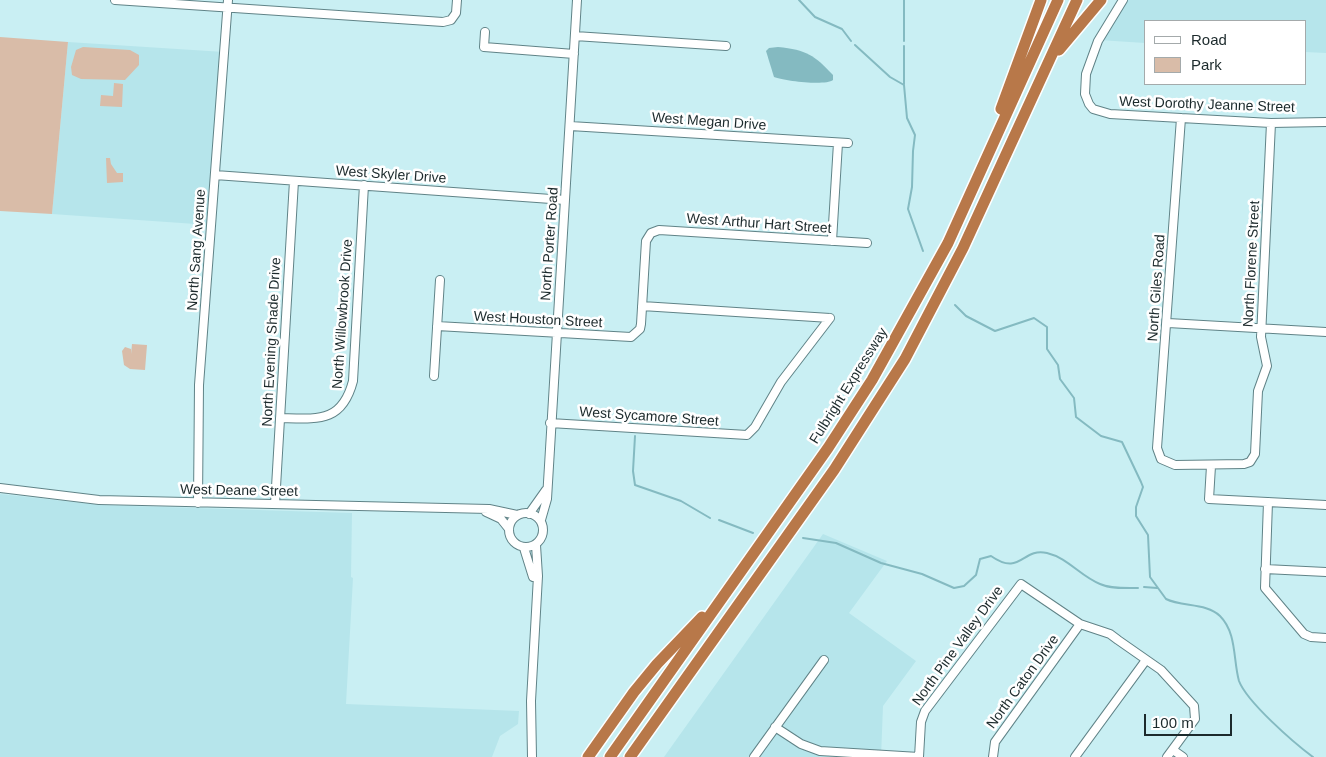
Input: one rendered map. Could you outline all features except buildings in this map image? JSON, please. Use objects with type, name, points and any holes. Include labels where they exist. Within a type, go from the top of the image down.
[{"type":"highway","points":[[970,195],[1041,0]]},
{"type":"highway","name":"Fulbright Expressway","points":[[610,757],[828,448],[872,380],[918,300],[970,195],[1058,0]]},
{"type":"highway","points":[[630,757],[823,484],[883,394],[930,314],[955,265],[1077,0]]},
{"type":"highway","points":[[1049,61],[1101,0]]},
{"type":"highway","points":[[588,757],[657,664],[728,590]]},
{"type":"street","points":[[115,0],[228,4],[443,22],[451,20],[456,13],[457,0]]},
{"type":"street","name":"North Porter Road","points":[[541,520],[547,499],[550,423],[577,0]]},
{"type":"street","name":"West Dorothy Jeanne Street","points":[[1123,0],[1098,41],[1086,74],[1084,88],[1089,104],[1093,109],[1110,114],[1181,118],[1271,123],[1326,122]]},
{"type":"street","name":"North Sang Avenue","points":[[198,503],[198,400],[228,4]]},
{"type":"street","points":[[484,57],[485,32]]},
{"type":"street","points":[[575,36],[726,46]]},
{"type":"street","points":[[484,47],[574,54]]},
{"type":"street","name":"North Giles Road","points":[[1181,118],[1168,323],[1157,448],[1161,459],[1175,465],[1211,466]]},
{"type":"street","name":"North Florene Street","points":[[1211,466],[1250,462],[1255,454],[1258,391],[1267,366],[1261,329],[1271,123]]},
{"type":"street","name":"West Megan Drive","points":[[570,126],[848,143]]},
{"type":"street","points":[[832,241],[838,143]]},
{"type":"street","name":"West Skyler Drive","points":[[215,175],[565,200]]},
{"type":"street","name":"North Evening Shade Drive","points":[[275,504],[294,181]]},
{"type":"street","name":"North Willowbrook Drive","points":[[280,418],[318,419],[336,412],[348,399],[353,381],[364,185]]},
{"type":"street","name":"West Arthur Hart Street","points":[[642,306],[646,241],[651,233],[659,230],[866,243]]},
{"type":"street","points":[[434,376],[440,280]]},
{"type":"street","name":"West Houston Street","points":[[437,326],[626,337],[636,334],[641,324],[642,306]]},
{"type":"street","name":"West Sycamore Street","points":[[550,423],[747,435],[755,427],[781,382],[830,318],[642,306]]},
{"type":"street","points":[[1168,323],[1326,332]]},
{"type":"street","points":[[1211,466],[1209,498],[1326,505]]},
{"type":"street","name":"West Deane Street","points":[[0,488],[99,500],[477,508],[517,516]]},
{"type":"street","points":[[529,514],[546,490]]},
{"type":"street","points":[[1268,502],[1264,583],[1266,592],[1307,636],[1326,638]]},
{"type":"street","name":"West Deane Street","points":[[477,508],[501,519],[509,529]]},
{"type":"street","points":[[532,757],[531,701],[537,583],[536,545],[542,536],[541,520],[529,514],[517,516],[509,529],[512,540],[524,548],[537,583]]},
{"type":"street","points":[[524,548],[536,545]]},
{"type":"street","points":[[1265,569],[1326,572]]},
{"type":"street","name":"North Pine Valley Drive","points":[[918,757],[921,722],[925,711],[1021,584],[1080,624]]},
{"type":"street","points":[[1080,624],[1110,634],[1161,670],[1194,706],[1196,713],[1193,722],[1167,757]]},
{"type":"street","name":"North Caton Drive","points":[[993,757],[995,742],[1080,624]]},
{"type":"street","points":[[754,757],[824,660]]},
{"type":"street","points":[[1087,757],[1077,754],[1146,660]]},
{"type":"street","points":[[775,727],[801,744],[820,751],[918,757]]},
{"type":"street","points":[[1173,750],[1183,757]]},
{"type":"shaded area","points":[[1123,0],[1326,0],[1326,53],[1306,52],[1306,20],[1144,20],[1144,43],[1099,40]]},
{"type":"shaded area","points":[[68,42],[224,52],[210,225],[52,214]]},
{"type":"shaded area","points":[[778,47],[803,52],[815,58],[833,75],[833,80],[814,83],[774,77],[766,51],[769,48]]},
{"type":"shaded area","points":[[0,494],[100,505],[352,513],[351,577],[353,578],[346,704],[519,711],[518,724],[500,736],[492,757],[0,757]]},
{"type":"shaded area","points":[[823,534],[887,561],[849,613],[916,661],[883,706],[881,757],[664,757]]},
{"type":"green space","points":[[0,37],[68,42],[52,214],[0,211]]},
{"type":"green space","points":[[83,47],[130,50],[139,55],[139,65],[125,80],[81,79],[72,75],[71,67],[76,50]]},
{"type":"green space","points":[[114,83],[123,84],[122,107],[100,106],[101,95],[113,96]]},
{"type":"green space","points":[[106,158],[110,158],[111,164],[117,173],[123,173],[123,182],[107,183]]},
{"type":"green space","points":[[132,344],[147,345],[145,370],[130,369],[124,365],[122,351],[125,347],[131,349],[131,354]]},
{"type":"waterway","points":[[799,0],[815,17],[842,29],[851,41]]},
{"type":"waterway","points":[[904,0],[904,41]]},
{"type":"waterway","points":[[855,45],[890,77],[904,85],[907,118],[915,135],[912,187],[908,209],[923,251]]},
{"type":"waterway","points":[[904,46],[904,84]]},
{"type":"waterway","points":[[955,305],[966,316],[995,331],[1034,318],[1047,327],[1047,349],[1058,365],[1060,379],[1074,398],[1076,417],[1101,436],[1122,442],[1141,482],[1143,487],[1136,507],[1136,516],[1148,535],[1150,577],[1166,599],[1208,609],[1220,616],[1232,638],[1237,673],[1244,690],[1272,722],[1313,757]]},
{"type":"waterway","points":[[635,436],[633,471],[635,485],[681,501],[710,518]]},
{"type":"waterway","points":[[719,520],[753,533]]},
{"type":"waterway","points":[[803,538],[836,543],[881,563],[922,574],[954,588],[964,586],[976,575],[980,559],[991,556],[1009,564],[1039,552],[1054,555],[1093,581],[1104,586],[1138,588]]},
{"type":"waterway","points":[[1144,587],[1157,588]]}]
